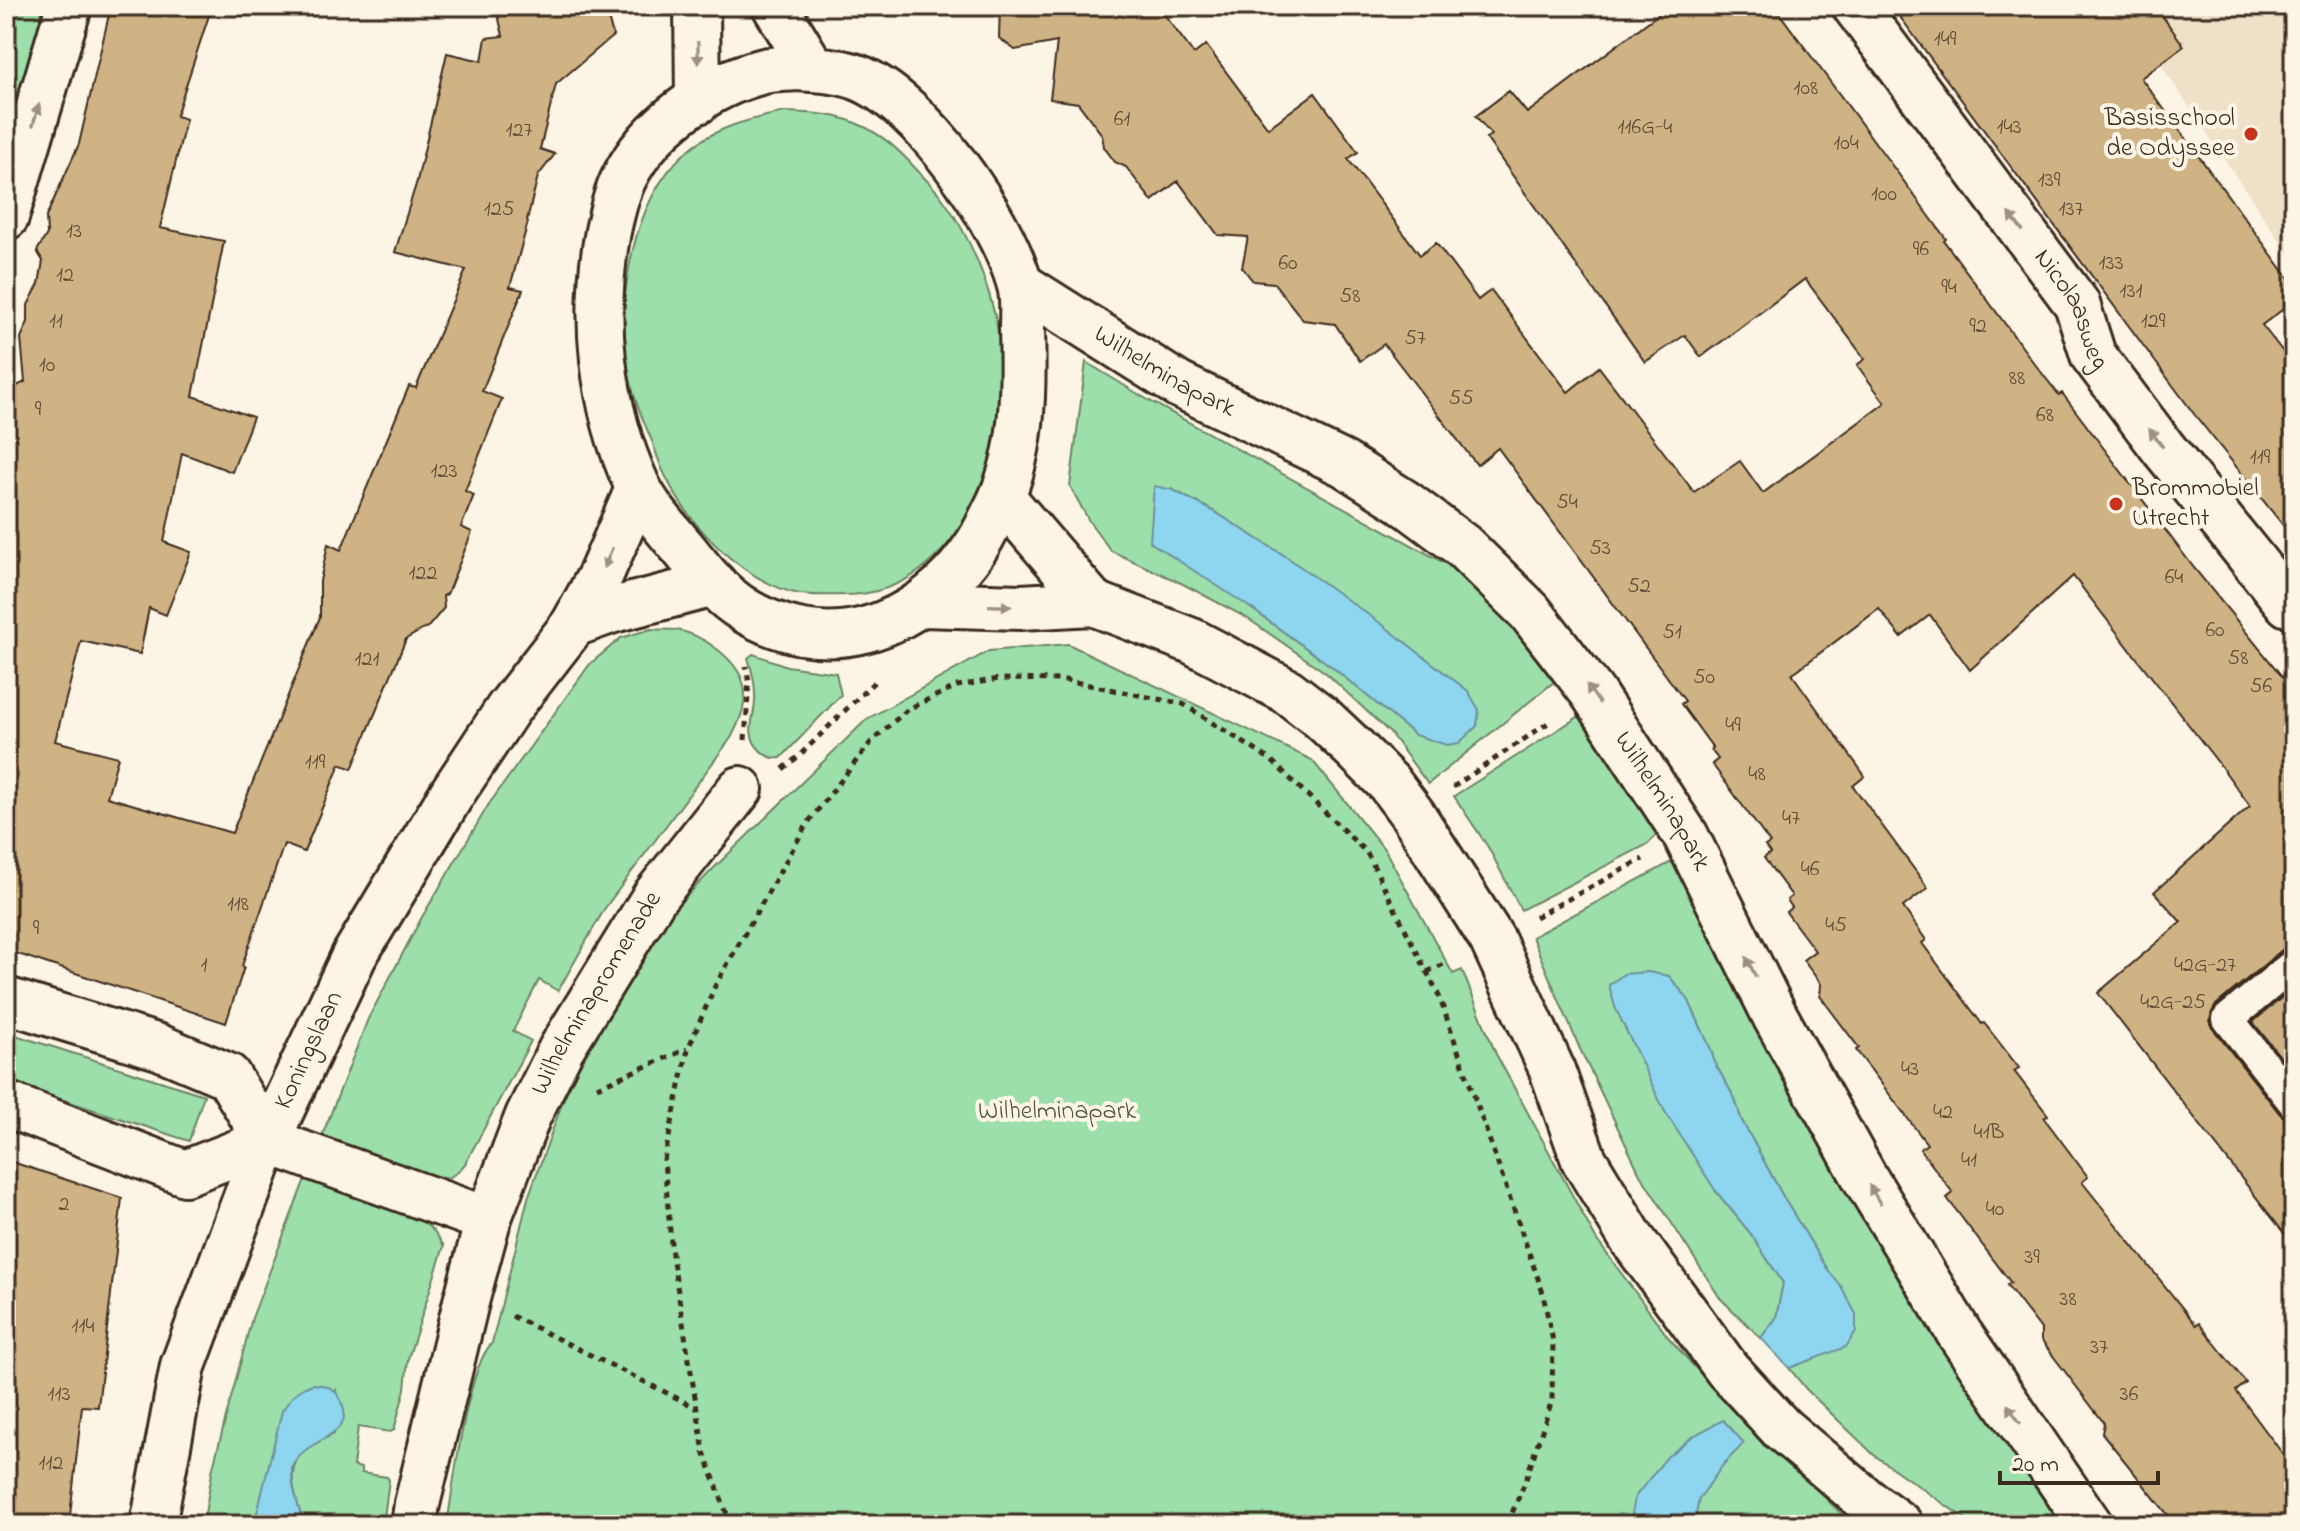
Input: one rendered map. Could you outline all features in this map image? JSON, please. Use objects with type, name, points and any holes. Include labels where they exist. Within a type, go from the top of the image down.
[{"type":"street","points":[[6,217],[69,6]]},
{"type":"street","points":[[697,6],[698,101]]},
{"type":"street","points":[[775,6],[813,69]]},
{"type":"street","name":"Nicolaasweg","points":[[1855,6],[2077,304],[2093,355],[2201,496],[2288,604],[2294,606]]},
{"type":"street","points":[[813,69],[860,78],[913,115],[986,211],[1003,241],[1021,285],[1024,393],[1003,498],[976,546],[951,578],[922,604],[897,619],[840,635],[815,635],[774,624],[726,595],[638,489],[605,382],[600,302],[605,246],[622,181],[638,154],[660,129],[698,101],[739,79],[766,70],[813,69]]},
{"type":"street","name":"Wilhelminapark","points":[[1021,285],[1179,385],[1344,464],[1404,502],[1463,546],[1530,612],[1592,692],[1686,836],[1775,1016],[1865,1178],[1959,1333],[2090,1525]]},
{"type":"street","name":"Koningslaan","points":[[153,1525],[183,1366],[267,1141],[354,956],[453,792],[508,709],[574,624],[601,574],[638,489]]},
{"type":"street","points":[[1003,498],[1093,603]]},
{"type":"street","points":[[574,624],[613,610],[726,595]]},
{"type":"street","points":[[922,604],[1021,607],[1093,603],[1192,641],[1287,691],[1355,749],[1389,783],[1413,815],[1492,939],[1551,1067],[1584,1160],[1632,1239],[1727,1369],[1781,1428],[1900,1525]]},
{"type":"street","name":"Wilhelminapromenade","points":[[414,1525],[488,1220],[528,1116],[561,1049],[655,896],[740,789]]},
{"type":"street","points":[[6,1000],[159,1047],[228,1076],[267,1141],[488,1220]]},
{"type":"street","points":[[6,1104],[185,1173],[267,1141]]},
{"type":"lane","points":[[2294,964],[2228,1019],[2294,1103]]},
{"type":"path","points":[[726,595],[749,681],[740,789],[770,779],[800,755],[879,677]]},
{"type":"path","points":[[731,1525],[704,1452],[672,1255],[664,1160],[688,1049],[715,986],[807,824],[871,742],[908,709],[957,686],[999,679],[1065,680],[1183,704],[1271,760],[1367,853],[1439,996],[1542,1290],[1553,1341],[1552,1400],[1507,1525]]},
{"type":"path","points":[[1367,853],[1413,815],[1592,692]]},
{"type":"path","points":[[1427,972],[1686,836]]},
{"type":"path","points":[[528,1116],[688,1049]]},
{"type":"path","points":[[466,1302],[504,1312],[695,1407]]},
{"type":"shaded area","name":"Basisschool de Odyssee","points":[[2121,6],[2294,6],[2294,262]]},
{"type":"green space","points":[[6,6],[46,6],[6,138]]},
{"type":"green space","points":[[785,112],[822,114],[849,120],[883,138],[911,163],[940,195],[964,232],[982,273],[999,338],[1002,372],[997,436],[988,472],[974,503],[948,543],[932,560],[894,585],[871,592],[804,595],[791,592],[751,573],[716,545],[686,511],[664,473],[638,406],[628,370],[624,315],[632,254],[640,225],[667,173],[685,153],[707,137],[732,126]]},
{"type":"green space","points":[[1086,362],[1148,400],[1461,572],[1512,622],[1555,681],[1428,784],[1390,733],[1326,673],[1247,618],[1111,551],[1089,521],[1070,486]],"holes":[[[1173,490],[1215,512],[1288,558],[1415,735],[1331,666],[1248,606]]]},
{"type":"green space","points":[[651,629],[676,630],[692,635],[728,659],[737,669],[745,690],[738,725],[605,908],[558,991],[539,980],[513,1031],[531,1041],[465,1164],[450,1177],[422,1178],[322,1136],[368,1019],[422,917],[489,804],[590,664],[621,638]]},
{"type":"green space","name":"Wilhelminapark","points":[[1068,644],[1312,760],[1385,850],[1453,974],[1462,970],[1496,1054],[1596,1239],[1669,1338],[1724,1400],[1853,1525],[447,1525],[468,1401],[483,1356],[492,1343],[528,1198],[569,1084],[673,910],[867,719],[989,651]]},
{"type":"green space","points":[[753,654],[787,666],[836,673],[841,695],[781,758],[764,754],[752,736],[755,690],[748,658]]},
{"type":"green space","points":[[1584,715],[1658,834],[1648,844],[1521,910],[1488,847],[1454,796]]},
{"type":"green space","points":[[1673,861],[1792,1095],[1923,1313],[2066,1525],[1974,1525],[1874,1455],[1806,1389],[1789,1368],[1816,1356],[1842,1288],[1786,1202],[1741,1119],[1735,1099],[1714,1062],[1688,999],[1715,1190],[1751,1234],[1783,1283],[1776,1318],[1761,1338],[1720,1298],[1640,1174],[1580,1049],[1532,937]]},
{"type":"green space","points":[[6,1032],[204,1095],[189,1141],[6,1081]]},
{"type":"green space","points":[[308,1171],[423,1222],[444,1246],[408,1359],[405,1389],[394,1430],[358,1427],[353,1466],[361,1468],[361,1473],[387,1477],[389,1480],[383,1525],[303,1525],[293,1485],[294,1466],[306,1449],[334,1434],[336,1391],[257,1513],[254,1525],[203,1525],[213,1467],[252,1318]]},
{"type":"water","points":[[1154,486],[1173,490],[1215,512],[1288,558],[1383,625],[1468,691],[1479,710],[1477,726],[1459,743],[1447,745],[1415,735],[1331,666],[1248,606],[1150,542]]},
{"type":"water","points":[[1648,972],[1669,976],[1688,999],[1714,1062],[1735,1099],[1741,1119],[1786,1202],[1856,1314],[1856,1331],[1846,1347],[1789,1368],[1761,1338],[1776,1318],[1783,1283],[1751,1234],[1715,1190],[1664,1110],[1615,1007],[1609,985],[1624,974]]},
{"type":"water","points":[[313,1384],[335,1391],[344,1411],[343,1421],[337,1429],[299,1456],[293,1465],[293,1486],[303,1525],[254,1525],[282,1411],[295,1394]]},
{"type":"water","points":[[1723,1420],[1744,1443],[1723,1465],[1699,1499],[1694,1525],[1630,1525],[1635,1497],[1667,1457],[1693,1436]]},
{"type":"building","points":[[111,6],[212,6],[176,116],[186,119],[160,228],[224,241],[193,396],[253,417],[232,472],[182,453],[164,542],[191,552],[166,615],[149,608],[140,654],[81,641],[55,741],[118,757],[107,797],[232,833],[320,617],[320,581],[328,544],[341,550],[409,386],[416,388],[466,270],[395,252],[417,181],[447,53],[482,61],[486,38],[503,36],[496,6],[605,6],[613,36],[556,84],[540,149],[555,154],[538,176],[510,287],[523,290],[482,391],[502,399],[465,491],[474,495],[461,527],[472,532],[447,594],[443,596],[444,608],[429,626],[406,639],[352,769],[340,764],[304,852],[284,844],[226,1023],[6,950],[6,421],[10,419],[9,390],[25,382],[21,338],[28,322],[28,305],[39,284],[43,261],[37,251],[47,234],[46,217],[79,144]]},
{"type":"building","points":[[1000,6],[1158,6],[1194,54],[1206,45],[1268,128],[1315,93],[1358,152],[1348,159],[1420,255],[1436,243],[1478,300],[1491,290],[1568,392],[1599,367],[1694,492],[1740,461],[1763,493],[1885,403],[1857,365],[1865,359],[1805,279],[1701,357],[1685,335],[1645,362],[1486,138],[1491,135],[1476,116],[1509,91],[1527,113],[1669,6],[1774,6],[2031,359],[2059,395],[2062,393],[2194,568],[2294,691],[2294,946],[2282,950],[2216,1005],[2210,1021],[2280,1114],[2294,1121],[2294,1246],[2098,993],[2181,922],[2154,892],[2250,806],[2073,576],[1970,670],[1930,615],[1901,637],[1879,609],[1792,674],[1865,776],[1853,786],[1928,888],[1903,907],[1926,940],[1922,943],[2019,1068],[2014,1071],[2048,1115],[2044,1118],[2088,1177],[2082,1182],[2246,1383],[2236,1391],[2294,1469],[2294,1525],[2176,1525],[2102,1433],[2104,1423],[2041,1340],[2041,1329],[2007,1285],[2011,1283],[1947,1198],[1953,1193],[1920,1149],[1927,1144],[1856,1050],[1859,1048],[1820,996],[1821,984],[1803,960],[1815,951],[1786,912],[1792,907],[1787,900],[1792,896],[1764,858],[1770,853],[1765,846],[1770,843],[1712,764],[1718,759],[1681,704],[1685,701],[1498,448],[1477,465],[1384,344],[1360,361],[1335,324],[1303,320],[1274,283],[1253,281],[1242,267],[1248,237],[1218,235],[1178,181],[1152,201],[1126,167],[1115,162],[1104,147],[1102,135],[1078,103],[1050,99],[1057,42],[1015,50],[999,38]]},
{"type":"building","points":[[1892,6],[2155,6],[2184,46],[2141,78],[2294,285],[2294,301],[2262,325],[2294,366],[2294,539],[2194,414]]},
{"type":"building","points":[[2294,987],[2294,1074],[2253,1022]]},
{"type":"building","points":[[6,1160],[122,1198],[98,1407],[82,1406],[69,1525],[6,1525]]},
{"type":"place","name":"Basisschool de Odyssee","points":[[2251,134]]},
{"type":"place","name":"Brommobiel Utrecht","points":[[2116,504]]}]
